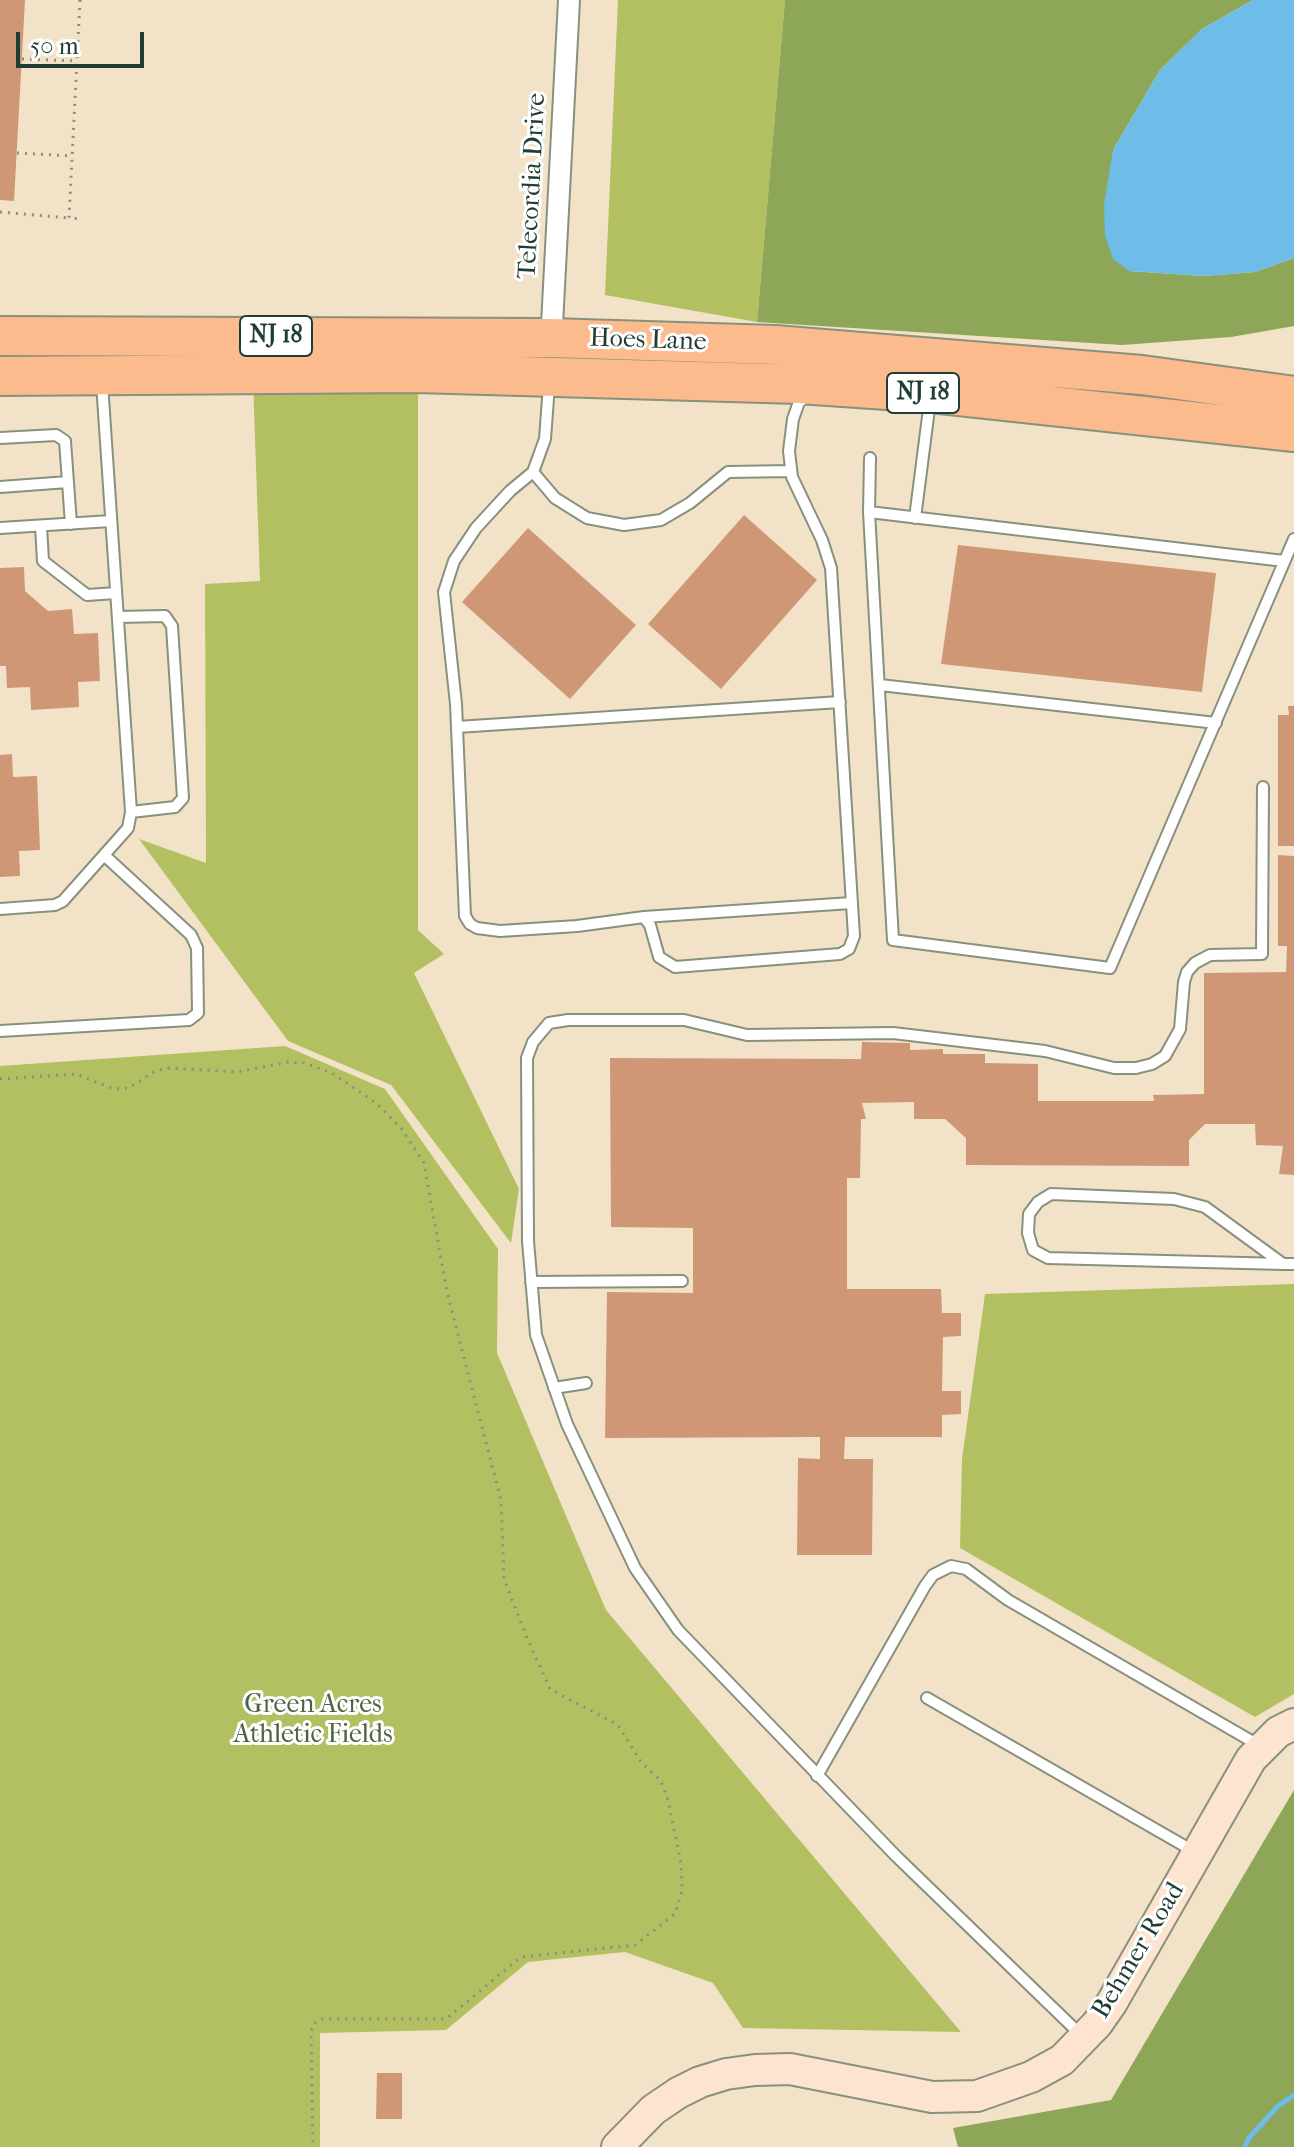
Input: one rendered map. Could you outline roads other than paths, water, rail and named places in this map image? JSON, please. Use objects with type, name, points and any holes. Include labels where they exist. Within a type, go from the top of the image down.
[{"type":"highway","name":"Hoes Lane","points":[[0,336],[550,357],[1294,432]]},
{"type":"highway","name":"Hoes Lane","points":[[0,376],[102,376],[775,345],[1142,375],[1294,396]]},
{"type":"street","name":"Telecordia Drive","points":[[550,357],[569,0]]},
{"type":"street","name":"Behmer Road","points":[[617,2147],[653,2110],[678,2093],[726,2074],[790,2069],[932,2097],[977,2096],[1031,2077],[1062,2060],[1111,2004],[1251,1759],[1294,1724]]},
{"type":"lane","points":[[550,357],[545,439],[533,472],[510,491],[476,528],[454,561],[444,592],[457,727],[465,916],[477,928],[500,931],[577,926],[644,917],[851,903]]},
{"type":"lane","points":[[0,909],[55,905],[63,901],[128,828],[131,812],[102,376]]},
{"type":"lane","points":[[644,917],[650,925],[659,957],[675,967],[840,954],[849,949],[854,936],[831,568],[822,540],[792,477],[789,451],[793,419],[799,402],[820,385]]},
{"type":"lane","points":[[915,518],[931,393]]},
{"type":"lane","points":[[0,438],[56,435],[65,441],[71,524]]},
{"type":"lane","points":[[870,458],[869,512],[893,940],[1110,968],[1294,539]]},
{"type":"lane","points":[[533,472],[555,498],[587,518],[624,525],[661,520],[690,503],[728,472],[791,471]]},
{"type":"lane","points":[[0,487],[68,482]]},
{"type":"lane","points":[[869,512],[1284,561]]},
{"type":"lane","points":[[0,528],[111,521]]},
{"type":"lane","points":[[41,526],[43,561],[87,595],[116,593]]},
{"type":"lane","points":[[118,617],[165,616],[172,626],[183,798],[175,807],[131,812]]},
{"type":"lane","points":[[880,685],[1216,723]]},
{"type":"lane","points":[[457,727],[840,702]]},
{"type":"lane","points":[[1084,2038],[817,1776],[678,1630],[635,1568],[567,1424],[536,1335],[528,1241],[527,1058],[533,1042],[549,1023],[568,1020],[684,1020],[747,1035],[893,1033],[1045,1051],[1114,1068],[1152,1064],[1165,1056],[1180,1029],[1184,982],[1187,972],[1195,963],[1210,955],[1262,954],[1263,787]]},
{"type":"lane","points":[[0,1031],[189,1020],[198,1013],[197,948],[191,935],[104,855]]},
{"type":"lane","points":[[1051,1194],[1174,1199],[1205,1207],[1289,1264],[1048,1258],[1033,1250],[1028,1233],[1029,1214],[1038,1202],[1051,1194]]},
{"type":"lane","points":[[531,1282],[682,1281]]},
{"type":"lane","points":[[554,1388],[586,1383]]},
{"type":"lane","points":[[817,1776],[925,1586],[933,1575],[951,1566],[966,1569],[1008,1600],[1262,1747]]},
{"type":"lane","points":[[927,1698],[1197,1853]]},
{"type":"water","points":[[1253,0],[1294,0],[1294,258],[1255,272],[1204,276],[1129,271],[1113,259],[1105,236],[1104,205],[1113,150],[1160,70],[1202,29]]},
{"type":"waterway","points":[[1245,2147],[1249,2138],[1277,2107],[1294,2095]]},
{"type":"park label","name":"Green Acres Athletic Fields","points":[[313,1721]]}]
